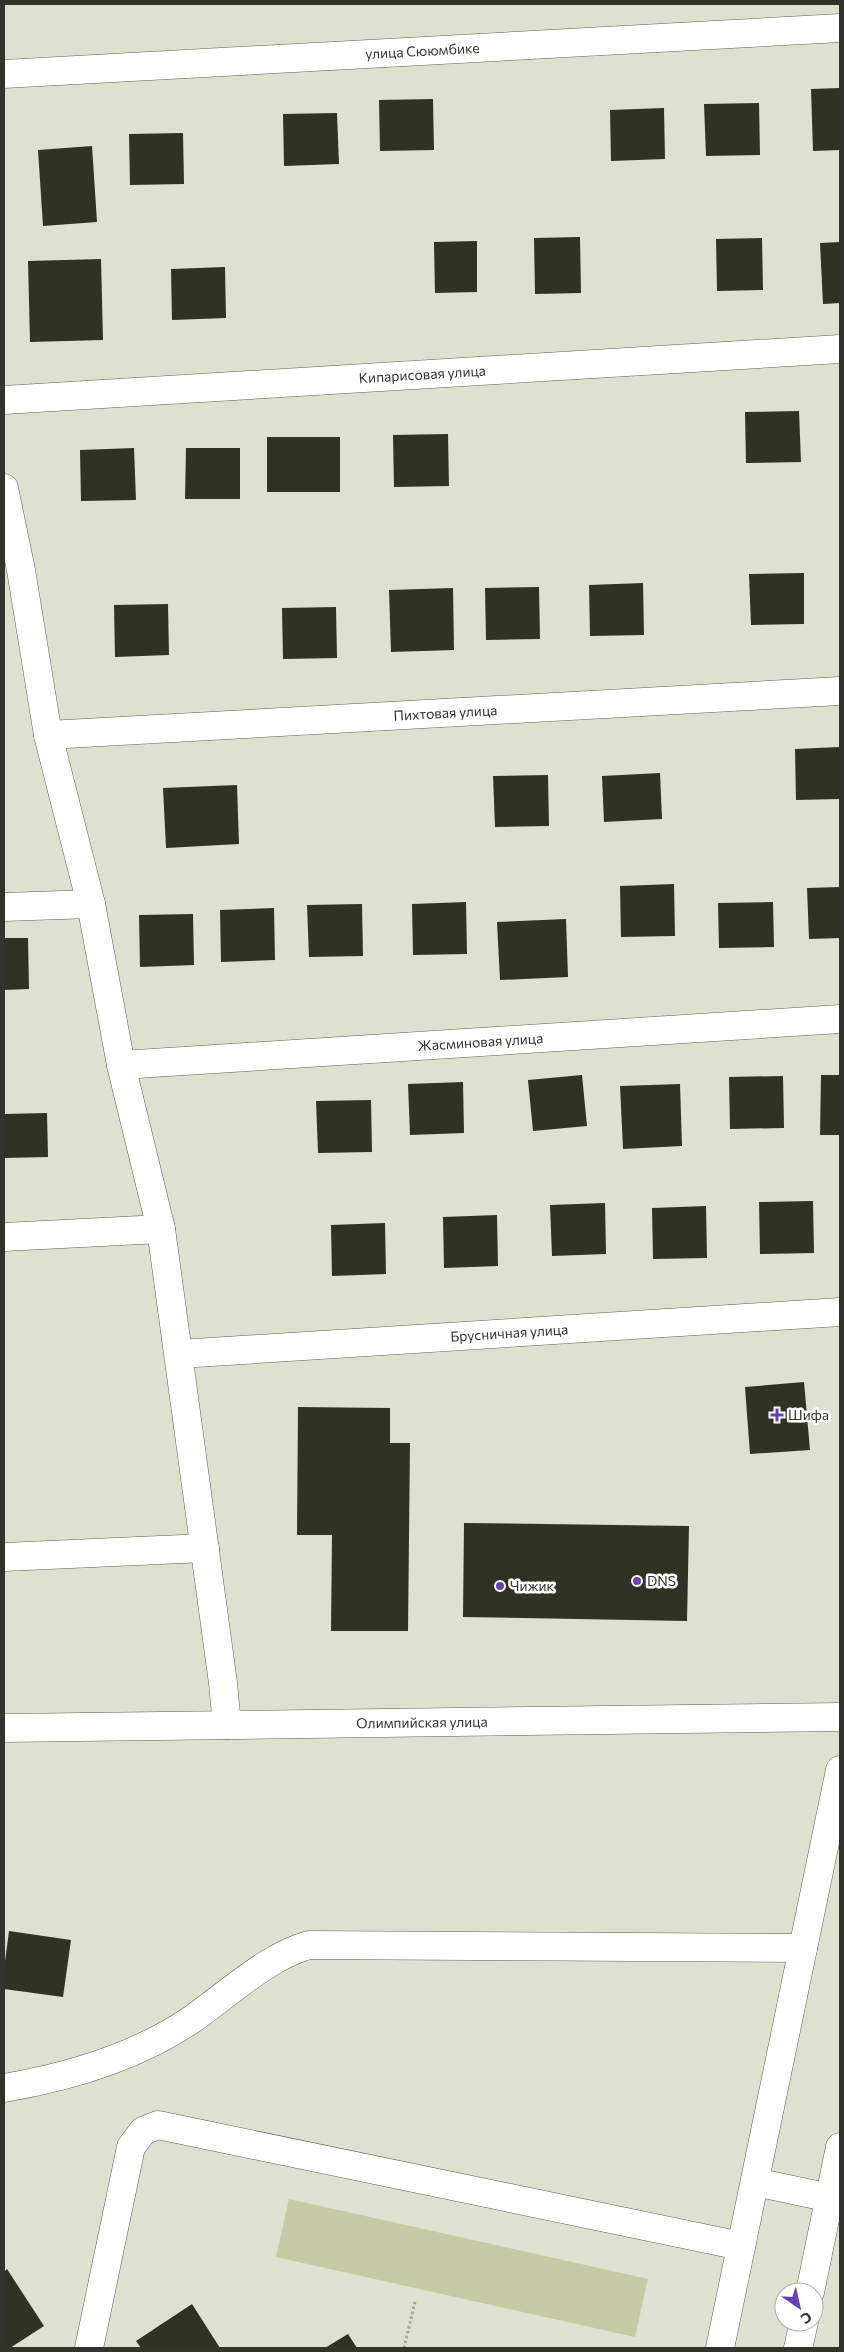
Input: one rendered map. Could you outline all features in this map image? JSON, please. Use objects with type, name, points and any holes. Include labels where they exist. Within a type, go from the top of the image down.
[{"type":"street","name":"улица Сююмбике","points":[[4,74],[840,28]]},
{"type":"street","name":"Кипарисовая улица","points":[[4,400],[840,349]]},
{"type":"street","points":[[4,488],[13,570],[48,735],[91,904],[121,1064],[160,1230],[179,1354],[227,1725]]},
{"type":"street","name":"Пихтовая улица","points":[[48,735],[840,691]]},
{"type":"street","points":[[4,907],[91,904]]},
{"type":"street","name":"Жасминовая улица","points":[[121,1064],[840,1019]]},
{"type":"street","points":[[4,1237],[160,1230]]},
{"type":"street","name":"Брусничная улица","points":[[179,1354],[840,1312]]},
{"type":"street","points":[[4,1557],[205,1548]]},
{"type":"street","name":"Олимпийская улица","points":[[4,1728],[840,1717]]},
{"type":"street","points":[[720,2348],[803,1948],[834,1834],[840,1770]]},
{"type":"street","points":[[4,2088],[44,2081],[90,2068],[136,2050],[190,2021],[280,1956],[309,1944],[803,1948]]},
{"type":"street","points":[[89,2348],[131,2147],[143,2131],[158,2125],[741,2246]]},
{"type":"street","points":[[813,2282],[835,2199],[840,2147]]},
{"type":"street","points":[[754,2182],[835,2199]]},
{"type":"street","points":[[798,2348],[802,2332]]},
{"type":"path","points":[[404,2348],[415,2302]]},
{"type":"green space","points":[[289,2199],[648,2279],[635,2337],[276,2257]]},
{"type":"building","points":[[840,88],[840,150],[813,151],[811,89]]},
{"type":"building","points":[[433,99],[434,150],[380,151],[379,100]]},
{"type":"building","points":[[759,103],[760,155],[706,156],[704,104]]},
{"type":"building","points":[[664,108],[665,159],[611,161],[610,110]]},
{"type":"building","points":[[337,113],[339,164],[284,166],[283,114]]},
{"type":"building","points":[[183,133],[184,184],[130,185],[129,134]]},
{"type":"building","points":[[92,146],[97,222],[43,226],[38,150]]},
{"type":"building","points":[[580,237],[581,293],[535,294],[534,238]]},
{"type":"building","points":[[762,238],[763,290],[717,291],[716,239]]},
{"type":"building","points":[[477,241],[477,292],[435,293],[434,242]]},
{"type":"building","points":[[840,242],[840,303],[823,304],[820,243]]},
{"type":"building","points":[[101,259],[103,340],[30,342],[28,261]]},
{"type":"building","points":[[225,267],[226,318],[172,320],[171,269]]},
{"type":"building","points":[[799,411],[801,462],[746,463],[745,412]]},
{"type":"building","points":[[448,434],[449,486],[394,487],[393,435]]},
{"type":"building","points":[[267,437],[340,437],[340,492],[267,492]]},
{"type":"building","points":[[134,448],[136,500],[81,501],[80,450]]},
{"type":"building","points":[[186,448],[240,448],[240,499],[185,499]]},
{"type":"building","points":[[804,573],[804,624],[751,625],[749,574]]},
{"type":"building","points":[[643,583],[644,635],[590,636],[589,585]]},
{"type":"building","points":[[539,587],[540,639],[486,640],[485,588]]},
{"type":"building","points":[[453,588],[454,650],[391,652],[389,590]]},
{"type":"building","points":[[168,604],[169,655],[115,657],[114,605]]},
{"type":"building","points":[[336,607],[337,658],[283,659],[282,608]]},
{"type":"building","points":[[840,747],[840,799],[796,800],[795,749]]},
{"type":"building","points":[[660,773],[662,819],[604,822],[602,776]]},
{"type":"building","points":[[548,775],[549,826],[495,827],[493,776]]},
{"type":"building","points":[[237,785],[239,844],[166,848],[163,788]]},
{"type":"building","points":[[674,884],[675,936],[621,937],[620,886]]},
{"type":"building","points":[[840,887],[840,938],[809,939],[807,888]]},
{"type":"building","points":[[466,902],[467,954],[413,955],[412,904]]},
{"type":"building","points":[[773,902],[774,947],[719,948],[718,903]]},
{"type":"building","points":[[362,904],[363,956],[309,957],[307,905]]},
{"type":"building","points":[[274,908],[275,960],[221,962],[220,910]]},
{"type":"building","points":[[193,914],[194,965],[140,967],[139,915]]},
{"type":"building","points":[[566,919],[568,977],[500,980],[497,922]]},
{"type":"building","points":[[4,938],[28,938],[29,989],[4,990]]},
{"type":"building","points":[[582,1075],[587,1126],[533,1131],[528,1080]]},
{"type":"building","points":[[821,1075],[840,1075],[840,1135],[820,1135]]},
{"type":"building","points":[[783,1076],[784,1128],[730,1129],[729,1077]]},
{"type":"building","points":[[463,1082],[464,1133],[410,1135],[408,1084]]},
{"type":"building","points":[[680,1084],[682,1146],[623,1149],[620,1086]]},
{"type":"building","points":[[371,1100],[372,1152],[318,1153],[316,1101]]},
{"type":"building","points":[[47,1113],[48,1157],[4,1158],[4,1114]]},
{"type":"building","points":[[813,1201],[814,1253],[760,1254],[759,1202]]},
{"type":"building","points":[[605,1203],[606,1254],[552,1256],[550,1205]]},
{"type":"building","points":[[706,1206],[707,1258],[653,1259],[652,1208]]},
{"type":"building","points":[[497,1215],[498,1266],[444,1268],[443,1217]]},
{"type":"building","points":[[385,1223],[386,1274],[332,1276],[331,1225]]},
{"type":"building","points":[[804,1382],[810,1450],[750,1454],[745,1387]]},
{"type":"building","points":[[298,1407],[390,1408],[390,1443],[410,1443],[408,1631],[331,1631],[332,1535],[297,1535]]},
{"type":"building","points":[[464,1523],[689,1526],[687,1621],[463,1617]]},
{"type":"building","points":[[9,1931],[71,1940],[63,1997],[4,1989],[4,1969]]},
{"type":"building","points":[[7,2269],[44,2326],[10,2348],[4,2348],[4,2272]]},
{"type":"building","points":[[192,2304],[220,2348],[141,2348],[136,2341]]},
{"type":"building","points":[[348,2334],[357,2348],[325,2348]]},
{"type":"place","name":"Шифа","points":[[777,1415]]},
{"type":"place","name":"DNS","points":[[637,1581]]},
{"type":"place","name":"Чижик","points":[[500,1586]]}]
